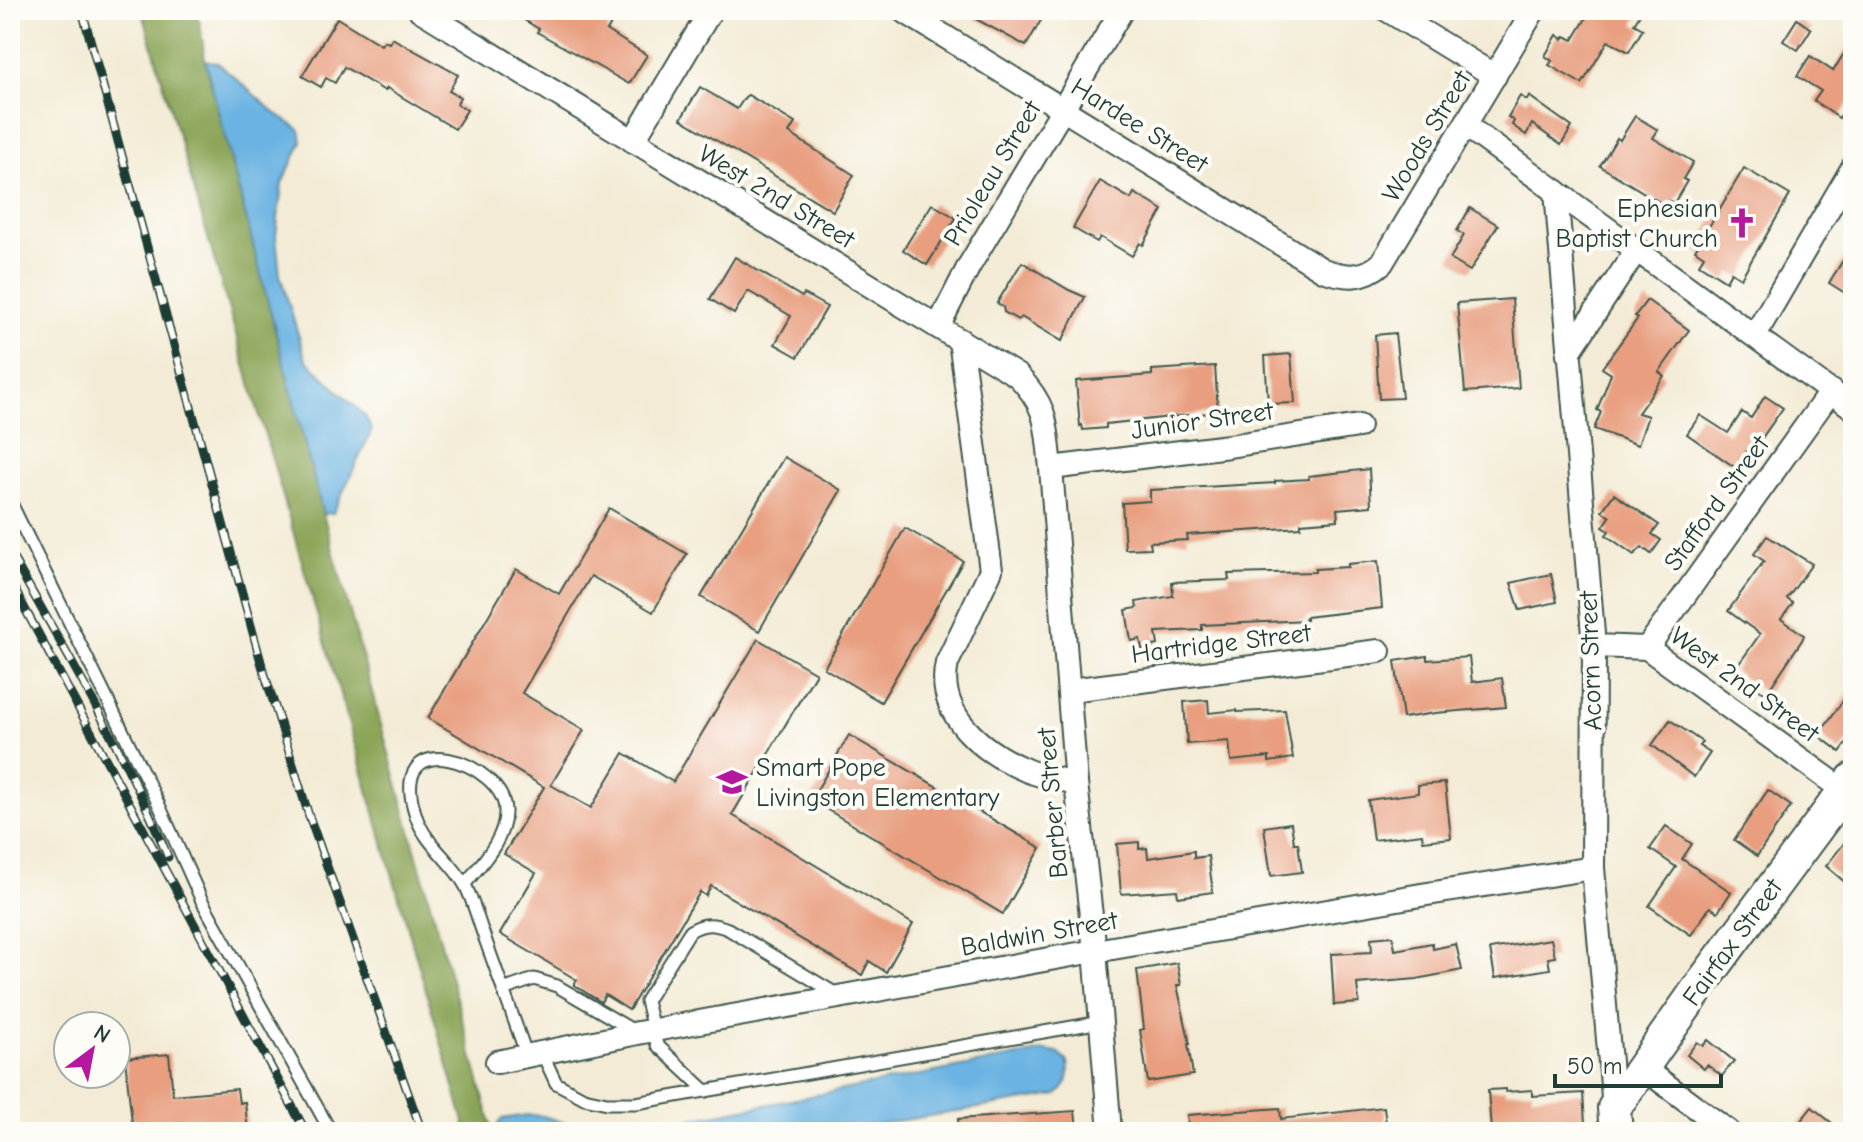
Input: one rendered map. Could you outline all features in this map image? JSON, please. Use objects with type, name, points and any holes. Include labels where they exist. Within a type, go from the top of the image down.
[{"type":"street","name":"West 2nd Street","points":[[420,10],[1018,376],[1035,394],[1045,416],[1051,468]]},
{"type":"street","points":[[633,141],[711,10]]},
{"type":"street","name":"Hardee Street","points":[[902,10],[1323,270],[1354,277]]},
{"type":"street","name":"Prioleau Street","points":[[938,327],[969,266],[1122,10]]},
{"type":"street","points":[[1387,10],[1495,76]]},
{"type":"street","name":"Woods Street","points":[[1354,277],[1370,273],[1382,263],[1534,10]]},
{"type":"street","points":[[1465,125],[1853,408]]},
{"type":"street","points":[[1755,335],[1853,167]]},
{"type":"street","name":"Acorn Street","points":[[1556,191],[1594,646],[1593,868],[1615,1120]]},
{"type":"street","points":[[1568,354],[1637,249]]},
{"type":"street","points":[[960,340],[991,570],[947,663],[943,677],[947,697],[959,723],[975,740],[1027,771],[1076,783]]},
{"type":"street","name":"Stafford Street","points":[[1647,648],[1831,391]]},
{"type":"street","name":"Junior Street","points":[[1051,468],[1359,426]]},
{"type":"street","name":"Barber Street","points":[[1051,468],[1076,783],[1095,951],[1110,1132]]},
{"type":"street","name":"West 2nd Street","points":[[1594,646],[1647,648],[1850,789]]},
{"type":"street","name":"Hartridge Street","points":[[1070,690],[1379,651]]},
{"type":"street","name":"Fairfax Street","points":[[1615,1120],[1642,1067],[1850,789]]},
{"type":"street","name":"Baldwin Street","points":[[497,1062],[1095,951],[1593,868]]},
{"type":"street","points":[[1642,1067],[1729,1132]]},
{"type":"lane","points":[[10,501],[159,805],[202,901],[331,1132]]},
{"type":"lane","points":[[465,884],[499,836],[506,810],[495,784],[470,768],[442,756],[421,762],[410,778],[410,798],[419,825],[465,884],[503,990],[535,1054],[556,1083],[584,1098],[607,1103],[636,1103],[1101,1022]]},
{"type":"lane","points":[[646,1032],[646,1001],[690,931],[701,924],[715,924],[728,929],[842,997]]},
{"type":"lane","points":[[503,990],[534,979],[557,986],[646,1032],[706,1091]]},
{"type":"green space","points":[[142,10],[192,10],[200,23],[205,60],[323,514],[493,1132],[467,1132]]},
{"type":"water","points":[[205,60],[218,63],[275,113],[300,130],[302,142],[282,183],[276,236],[280,275],[306,360],[365,416],[372,430],[333,513],[323,514]]},
{"type":"water","points":[[1044,1051],[1058,1053],[1068,1062],[1068,1080],[1057,1095],[831,1132],[607,1132],[645,1128]]},
{"type":"water","points":[[543,1116],[594,1132],[493,1132],[502,1119]]},
{"type":"building","points":[[508,10],[564,10],[580,20],[586,10],[619,10],[607,31],[647,55],[629,84],[537,32],[539,29]]},
{"type":"building","points":[[959,10],[1047,10],[1026,46]]},
{"type":"building","points":[[1591,10],[1642,10],[1634,24],[1643,29],[1629,52],[1608,41],[1582,84],[1549,65],[1552,61],[1545,56],[1557,35],[1573,40]]},
{"type":"building","points":[[337,18],[381,45],[384,41],[389,43],[392,38],[458,75],[449,91],[460,97],[457,104],[467,110],[455,129],[387,88],[385,91],[344,67],[335,83],[326,78],[321,87],[302,76]]},
{"type":"building","points":[[1797,19],[1811,29],[1798,50],[1783,41]]},
{"type":"building","points":[[1853,39],[1853,96],[1839,118],[1814,101],[1821,91],[1797,76],[1810,56],[1833,71]]},
{"type":"building","points":[[700,87],[737,109],[748,95],[795,123],[789,133],[854,175],[833,211],[681,119]]},
{"type":"building","points":[[1520,96],[1527,100],[1529,96],[1572,127],[1561,145],[1532,124],[1526,135],[1512,125],[1514,121],[1508,117]]},
{"type":"building","points":[[1635,116],[1658,130],[1653,138],[1693,162],[1683,179],[1687,181],[1674,203],[1669,201],[1666,206],[1600,166]]},
{"type":"building","name":"Ephesian Baptist Church","points":[[1744,168],[1790,195],[1741,278],[1731,272],[1726,281],[1699,264],[1704,256],[1695,250]]},
{"type":"building","points":[[1100,181],[1131,199],[1134,193],[1163,210],[1143,245],[1140,243],[1132,256],[1100,237],[1097,242],[1073,228]]},
{"type":"building","points":[[932,204],[956,218],[927,265],[903,250]]},
{"type":"building","points":[[1470,208],[1498,225],[1470,271],[1450,259],[1464,235],[1457,231]]},
{"type":"building","points":[[1853,244],[1853,298],[1829,283]]},
{"type":"building","points":[[735,257],[802,297],[804,294],[827,307],[798,357],[775,344],[791,316],[748,291],[734,314],[710,299]]},
{"type":"building","points":[[1022,262],[1085,297],[1062,341],[1021,317],[1018,320],[1004,312],[997,303]]},
{"type":"building","points":[[1512,299],[1519,388],[1465,392],[1457,303]]},
{"type":"building","points":[[1647,300],[1689,330],[1659,372],[1664,376],[1638,413],[1648,416],[1638,445],[1594,429],[1601,412],[1597,410],[1611,374],[1602,368],[1638,318],[1635,316]]},
{"type":"building","points":[[1395,333],[1402,398],[1379,399],[1375,335]]},
{"type":"building","points":[[1291,354],[1295,403],[1268,404],[1265,356]]},
{"type":"building","points":[[1215,366],[1218,412],[1106,424],[1106,428],[1083,430],[1080,426],[1076,381],[1152,375],[1152,370]]},
{"type":"building","points":[[1765,396],[1783,408],[1759,442],[1755,439],[1736,468],[1687,434],[1700,415],[1728,433],[1742,412],[1751,418]]},
{"type":"building","points":[[784,457],[841,490],[759,631],[701,597]]},
{"type":"building","points":[[1369,469],[1371,506],[1337,509],[1338,520],[1301,523],[1301,527],[1187,535],[1188,540],[1150,542],[1151,548],[1125,549],[1122,503],[1150,501],[1150,490],[1275,483]]},
{"type":"building","points":[[1614,494],[1659,525],[1652,534],[1661,540],[1651,554],[1642,547],[1634,555],[1606,535],[1609,531],[1603,527],[1610,517],[1602,511]]},
{"type":"building","points":[[609,508],[687,554],[653,612],[591,576],[522,693],[584,730],[551,785],[591,808],[624,753],[673,782],[758,639],[816,673],[732,815],[913,924],[886,972],[869,961],[862,975],[711,886],[706,896],[700,892],[629,1010],[605,995],[601,1002],[574,985],[577,980],[500,934],[536,873],[504,854],[544,787],[428,718],[516,569],[559,594]]},
{"type":"building","points":[[905,528],[963,561],[881,702],[824,668]]},
{"type":"building","points":[[1767,536],[1812,564],[1787,599],[1793,603],[1781,619],[1804,635],[1766,694],[1734,671],[1760,634],[1728,611],[1764,561],[1754,554]]},
{"type":"building","points":[[1378,561],[1382,608],[1306,617],[1306,620],[1202,625],[1202,630],[1156,632],[1158,645],[1142,649],[1140,639],[1131,641],[1126,610],[1137,608],[1136,602],[1173,596],[1172,582],[1229,580],[1228,574],[1315,572],[1315,569]]},
{"type":"building","points":[[1551,574],[1557,602],[1520,610],[1511,583]]},
{"type":"building","points":[[1427,656],[1427,660],[1469,657],[1472,682],[1502,678],[1506,707],[1403,718],[1395,661]]},
{"type":"building","points":[[1853,687],[1853,735],[1840,752],[1818,735]]},
{"type":"building","points":[[1208,700],[1209,713],[1285,710],[1293,758],[1269,762],[1269,757],[1231,761],[1229,741],[1187,744],[1184,702]]},
{"type":"building","points":[[1670,720],[1702,742],[1699,746],[1710,753],[1694,777],[1652,745]]},
{"type":"building","points":[[849,735],[1041,848],[1003,914],[811,800]]},
{"type":"building","points":[[1445,783],[1451,838],[1423,841],[1422,834],[1373,840],[1368,800],[1418,793],[1418,785]]},
{"type":"building","points":[[1768,790],[1791,806],[1757,856],[1734,840]]},
{"type":"building","points":[[1291,823],[1294,843],[1298,843],[1302,872],[1271,876],[1264,827]]},
{"type":"building","points":[[1666,826],[1692,844],[1682,859],[1731,892],[1718,912],[1710,907],[1691,935],[1649,906],[1676,867],[1650,849]]},
{"type":"building","points":[[1853,832],[1853,889],[1826,866]]},
{"type":"building","points":[[1139,842],[1139,849],[1147,848],[1148,858],[1194,851],[1194,858],[1208,856],[1213,892],[1178,897],[1177,890],[1121,894],[1117,844]]},
{"type":"building","points":[[1393,936],[1395,950],[1432,943],[1433,949],[1456,944],[1462,970],[1417,979],[1357,984],[1359,1003],[1334,1005],[1331,954],[1372,952],[1371,938]]},
{"type":"building","points":[[1551,939],[1555,957],[1548,958],[1550,969],[1495,978],[1490,949]]},
{"type":"building","points":[[1177,963],[1181,985],[1177,985],[1190,1044],[1193,1075],[1148,1082],[1140,1030],[1144,1029],[1137,970]]},
{"type":"building","points":[[1708,1040],[1734,1061],[1722,1076],[1707,1065],[1704,1069],[1687,1055],[1697,1042],[1703,1046]]},
{"type":"building","points":[[169,1054],[173,1095],[237,1089],[239,1103],[245,1102],[248,1132],[133,1132],[128,1090],[132,1090],[132,1057]]},
{"type":"building","points":[[1506,1089],[1506,1092],[1532,1090],[1532,1096],[1583,1093],[1585,1123],[1491,1130],[1488,1090]]},
{"type":"building","points":[[1384,1107],[1387,1132],[1189,1132],[1187,1115],[1280,1108],[1281,1119]]},
{"type":"building","points":[[1812,1107],[1843,1132],[1792,1132]]},
{"type":"building","points":[[1075,1111],[1077,1129],[959,1132],[958,1119]]},
{"type":"railway","points":[[82,10],[261,662],[309,816],[422,1132]]},
{"type":"railway","points":[[10,553],[114,741],[168,857]]},
{"type":"railway","points":[[10,581],[306,1132]]},
{"type":"place","name":"Ephesian Baptist Church","points":[[1742,223]]},
{"type":"place","name":"Smart Pope Livingston Elementary","points":[[732,782]]}]
